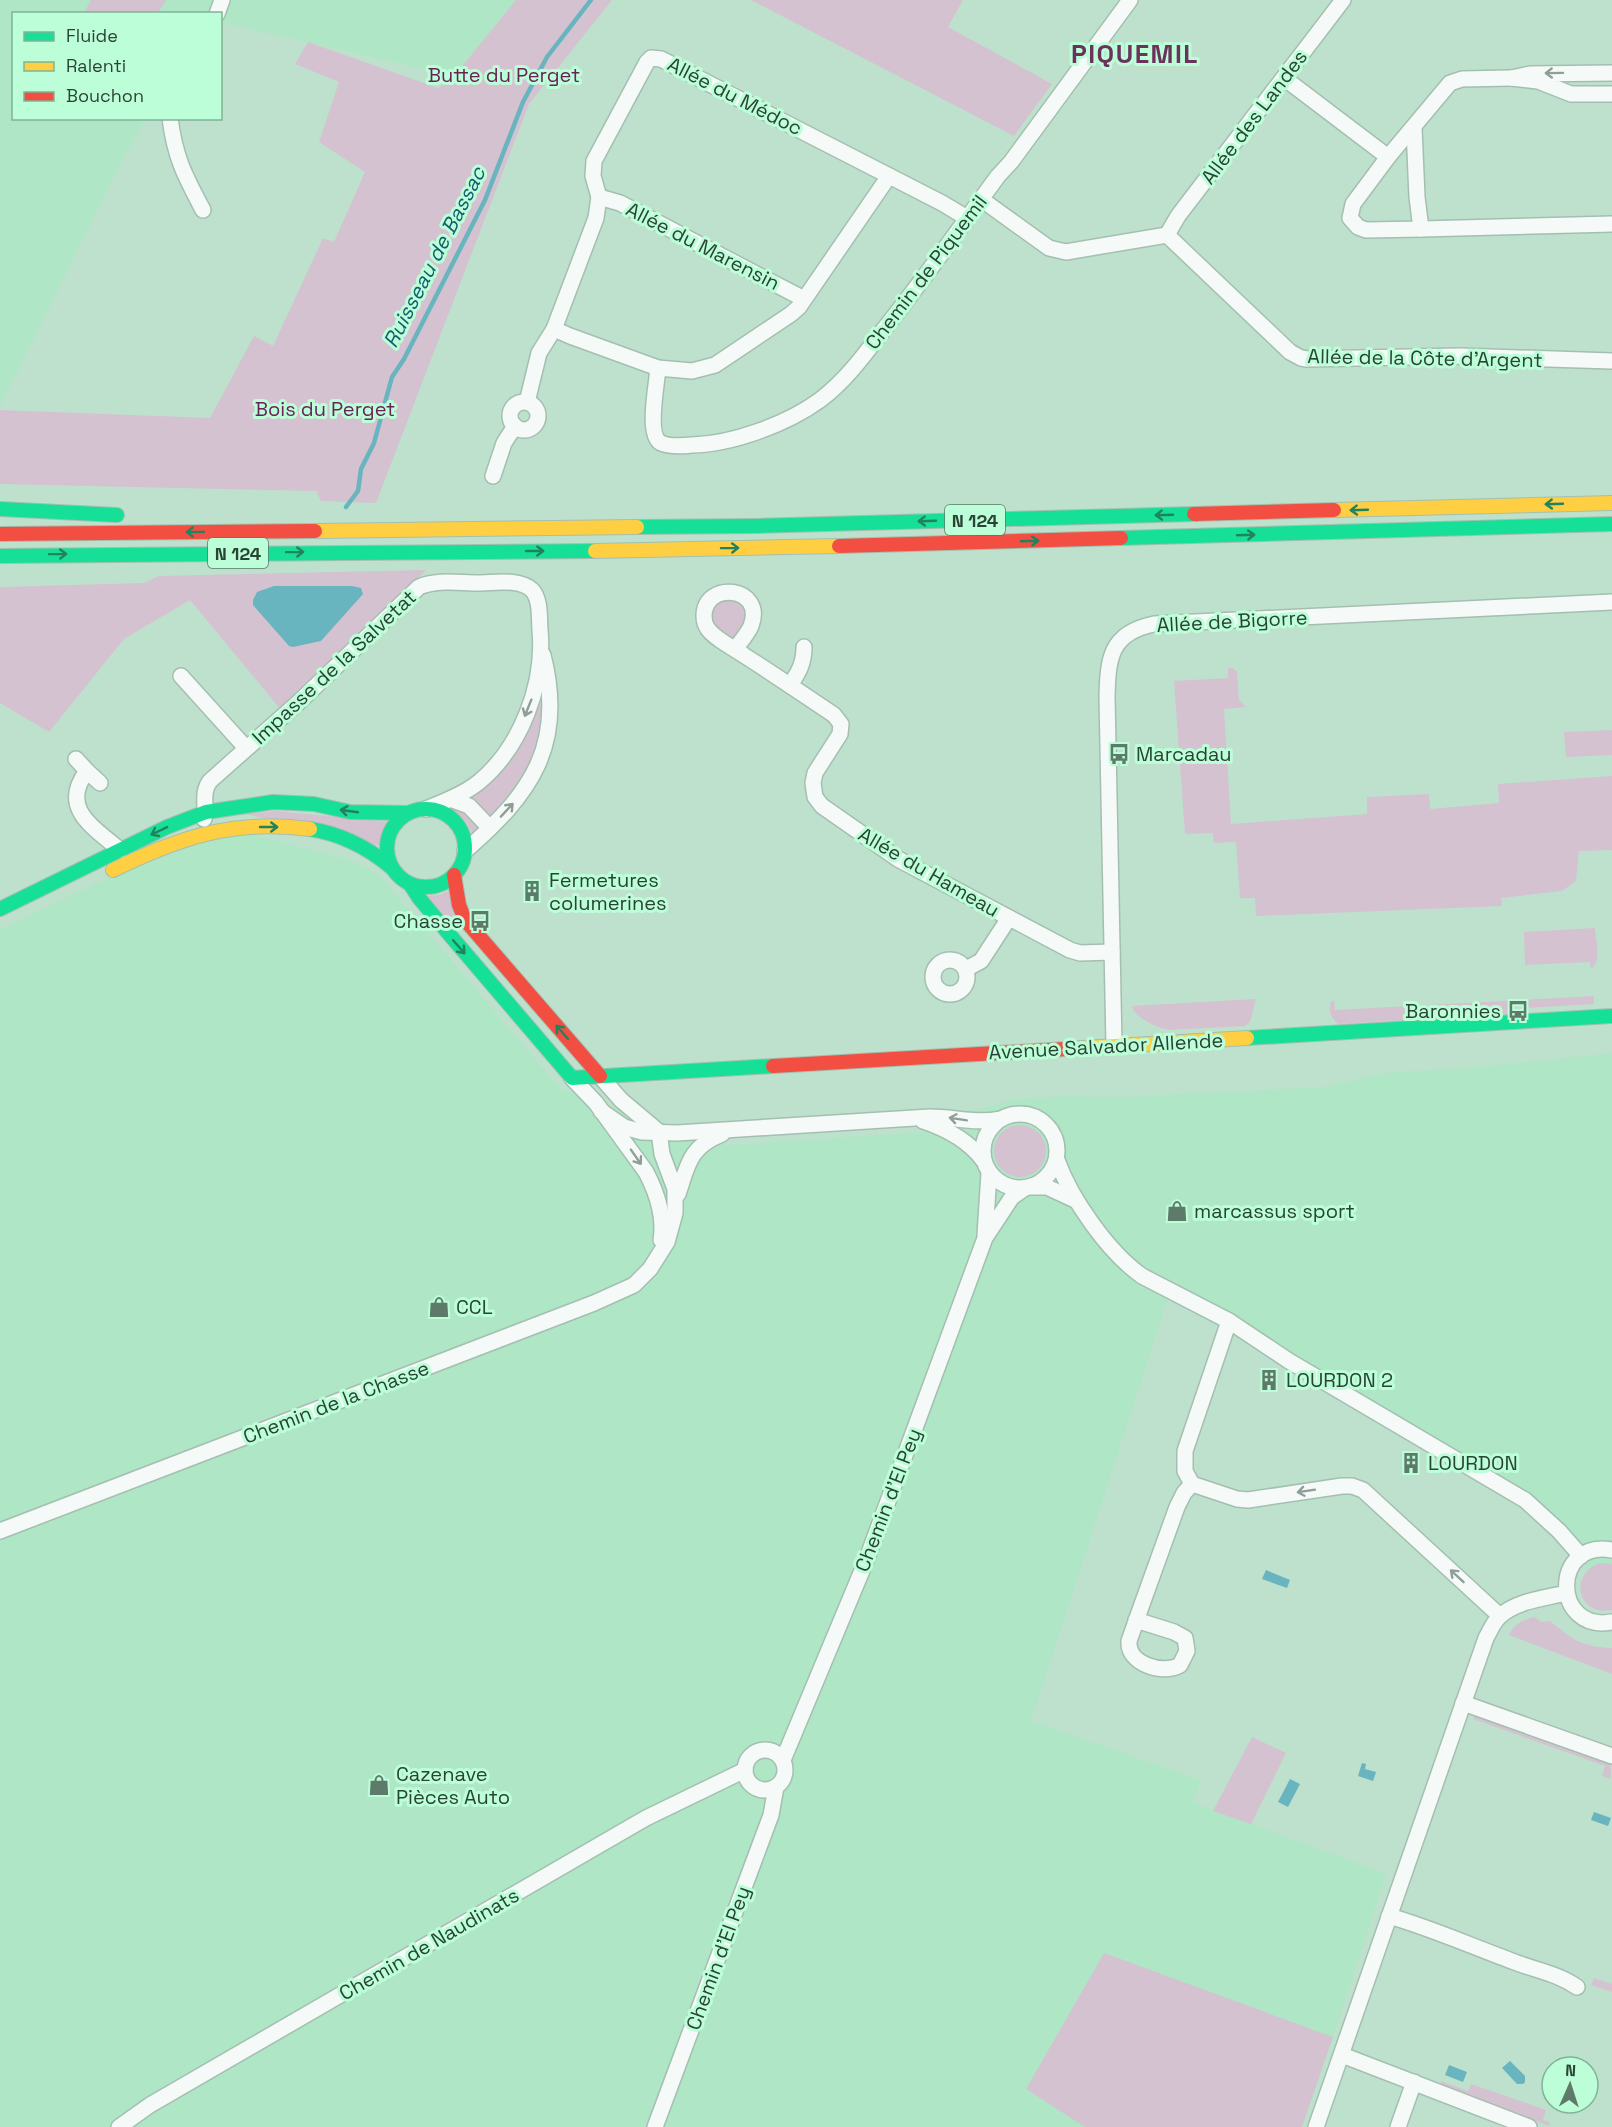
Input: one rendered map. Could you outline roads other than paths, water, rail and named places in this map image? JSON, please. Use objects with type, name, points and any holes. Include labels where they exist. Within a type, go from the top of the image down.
[{"type":"main road","name":"N 124","points":[[0,534],[756,526],[1612,503]]},
{"type":"main road","points":[[0,509],[127,516]]},
{"type":"main road","points":[[186,519],[338,530]]},
{"type":"main road","name":"N 124","points":[[0,556],[830,547],[1612,524]]},
{"type":"main road","points":[[0,909],[167,826],[206,812],[232,807],[273,802],[314,804],[350,813],[407,813],[426,808],[452,819],[459,826],[464,838],[465,851],[462,864],[454,875],[434,886],[422,887],[410,884],[391,867],[353,841],[323,831],[288,827],[235,827],[203,834],[176,842],[97,878]]},
{"type":"main road","points":[[391,867],[386,843],[397,820],[407,813]]},
{"type":"main road","points":[[454,875],[459,904],[465,920],[600,1076]]},
{"type":"main road","points":[[410,884],[449,934],[572,1078],[600,1076]]},
{"type":"main road","name":"Avenue Salvador Allende","points":[[600,1076],[1612,1016]]},
{"type":"street","name":"Chemin de Piquemil","points":[[658,369],[654,434],[658,440],[673,445],[698,445],[743,436],[781,422],[819,401],[862,358],[927,274],[966,218],[1011,162],[1130,0]]},
{"type":"street","name":"Allée des Landes","points":[[1167,235],[1178,216],[1343,0]]},
{"type":"street","name":"Allée du Médoc","points":[[527,402],[539,353],[554,329],[596,218],[599,197],[592,176],[594,161],[647,62],[655,57],[780,119],[966,218]]},
{"type":"street","points":[[1511,78],[1530,74],[1612,73]]},
{"type":"street","points":[[1284,78],[1388,157]]},
{"type":"street","points":[[1612,94],[1571,93],[1538,81],[1511,78],[1462,79],[1450,83],[1388,157],[1353,204],[1350,218],[1358,227],[1366,230],[1612,224]]},
{"type":"street","points":[[170,120],[173,145],[180,166],[203,210]]},
{"type":"street","points":[[1414,128],[1421,229]]},
{"type":"street","points":[[554,329],[658,369],[692,370],[715,365],[791,314],[804,299],[889,177]]},
{"type":"street","name":"Allée du Marensin","points":[[599,197],[620,203],[804,299]]},
{"type":"street","points":[[981,199],[1048,248],[1057,251],[1066,252],[1167,235]]},
{"type":"street","name":"Allée de la Côte d'Argent","points":[[1167,235],[1290,352],[1301,358],[1327,360],[1459,356],[1584,362],[1612,361]]},
{"type":"street","name":"Allée du Médoc","points":[[518,402],[527,402],[534,405],[537,410],[537,421],[530,429],[519,429],[511,422],[510,411],[518,402]]},
{"type":"street","name":"Allée du Médoc","points":[[493,476],[504,442],[514,426]]},
{"type":"street","name":"Impasse de la Salvetat","points":[[203,834],[206,812],[204,793],[207,785],[300,701],[419,587],[438,583],[511,583],[526,587],[536,596],[542,652]]},
{"type":"street","name":"Allée de Bigorre","points":[[1114,1046],[1107,665],[1118,642],[1128,633],[1139,627],[1154,624],[1612,602]]},
{"type":"street","points":[[790,685],[801,670],[804,647]]},
{"type":"street","name":"Allée du Hameau","points":[[735,649],[834,715],[840,724],[838,738],[813,778],[814,792],[822,806],[898,859],[1075,952],[1112,952]]},
{"type":"street","points":[[426,808],[450,799],[477,783],[503,757],[515,738],[532,699],[542,652]]},
{"type":"street","points":[[465,851],[512,805],[533,777],[546,745],[551,712],[549,677],[542,652]]},
{"type":"street","points":[[181,676],[246,748]]},
{"type":"street","points":[[76,759],[100,783]]},
{"type":"street","points":[[87,771],[76,790],[77,808],[120,850]]},
{"type":"street","points":[[450,799],[469,806],[490,828]]},
{"type":"street","points":[[232,807],[235,827]]},
{"type":"street","points":[[966,969],[981,961],[1009,918]]},
{"type":"street","points":[[600,1076],[621,1100],[659,1132]]},
{"type":"street","points":[[572,1078],[638,1159],[652,1183],[662,1215],[663,1228],[659,1255]]},
{"type":"street","points":[[601,1111],[624,1126],[642,1132],[677,1134],[946,1117],[981,1122],[1024,1113],[1037,1117],[1047,1125],[1054,1135],[1058,1148],[1057,1160],[1047,1177],[1028,1187]]},
{"type":"street","points":[[917,1119],[935,1125],[973,1146],[986,1166],[1005,1185],[1047,1187],[1075,1200]]},
{"type":"street","points":[[986,1166],[982,1148],[985,1137],[991,1126],[1000,1119]]},
{"type":"street","points":[[676,1199],[687,1163],[692,1156],[705,1143],[729,1131]]},
{"type":"street","name":"Chemin de la Chasse","points":[[0,1531],[623,1292],[643,1277],[659,1255],[672,1228],[676,1199],[673,1179],[662,1154],[659,1132]]},
{"type":"street","points":[[652,1183],[662,1154]]},
{"type":"street","points":[[1057,1160],[1075,1200],[1129,1266],[1142,1276],[1229,1321],[1289,1361],[1525,1500],[1554,1526],[1581,1556]]},
{"type":"street","name":"Chemin d'El Pey","points":[[985,1238],[986,1166]]},
{"type":"street","name":"Chemin d'El Pey","points":[[783,1760],[866,1561],[985,1238],[1012,1197],[1028,1187]]},
{"type":"street","points":[[1229,1321],[1185,1451],[1185,1471],[1192,1484],[1242,1500],[1342,1486],[1352,1486],[1363,1490],[1500,1616]]},
{"type":"street","points":[[1136,1620],[1177,1507],[1192,1484]]},
{"type":"street","points":[[1612,1550],[1598,1549],[1581,1556],[1568,1573],[1566,1593],[1571,1605],[1584,1619],[1597,1623],[1612,1622]]},
{"type":"street","points":[[1316,2127],[1486,1638],[1500,1616],[1511,1609],[1534,1600],[1566,1593]]},
{"type":"street","points":[[1463,1703],[1612,1756]]},
{"type":"street","points":[[765,1750],[776,1752],[783,1760],[786,1770],[783,1780],[776,1788],[765,1790],[755,1787],[748,1780],[745,1770],[748,1760],[755,1752],[765,1750]]},
{"type":"street","name":"Chemin de Naudinats","points":[[119,2127],[150,2105],[646,1818],[745,1770]]},
{"type":"street","name":"Chemin d'El Pey","points":[[655,2127],[771,1815],[776,1788]]},
{"type":"street","points":[[1389,1916],[1418,1924],[1514,1962],[1562,1977],[1577,1987]]},
{"type":"street","points":[[1342,2055],[1524,2126]]},
{"type":"street","points":[[1398,2127],[1414,2082]]},
{"type":"water","points":[[274,586],[352,586],[361,588],[363,594],[321,641],[293,647],[289,646],[253,605],[257,592]]},
{"type":"water","points":[[1266,1570],[1290,1580],[1287,1588],[1262,1579]]},
{"type":"water","points":[[1362,1763],[1366,1764],[1365,1769],[1376,1772],[1373,1781],[1358,1776]]},
{"type":"water","points":[[1290,1779],[1300,1784],[1288,1807],[1278,1802]]},
{"type":"water","points":[[1594,1812],[1611,1818],[1608,1826],[1591,1820]]},
{"type":"water","points":[[1510,2061],[1525,2076],[1523,2084],[1517,2084],[1502,2068]]},
{"type":"water","points":[[1449,2065],[1467,2072],[1463,2082],[1445,2075]]},
{"type":"waterway","name":"Ruisseau de Bassac","points":[[346,507],[358,491],[361,469],[374,443],[392,377],[404,359],[485,200],[523,102],[547,57],[591,0]]},
{"type":"place","name":"Marcadau","points":[[1119,754]]},
{"type":"place","name":"Fermetures columerines","points":[[532,891]]},
{"type":"place","name":"Chasse","points":[[480,921]]},
{"type":"place","name":"Baronnies","points":[[1518,1011]]},
{"type":"place","name":"marcassus sport","points":[[1177,1211]]},
{"type":"place","name":"CCL","points":[[439,1307]]},
{"type":"place","name":"LOURDON 2","points":[[1269,1380]]},
{"type":"place","name":"LOURDON","points":[[1411,1463]]},
{"type":"place","name":"Cazenave Pièces Auto","points":[[379,1785]]},
{"type":"district","name":"PIQUEMIL","points":[[1135,54]]},
{"type":"park label","name":"Butte du Perget","points":[[504,75]]},
{"type":"park label","name":"Bois du Perget","points":[[325,409]]}]
